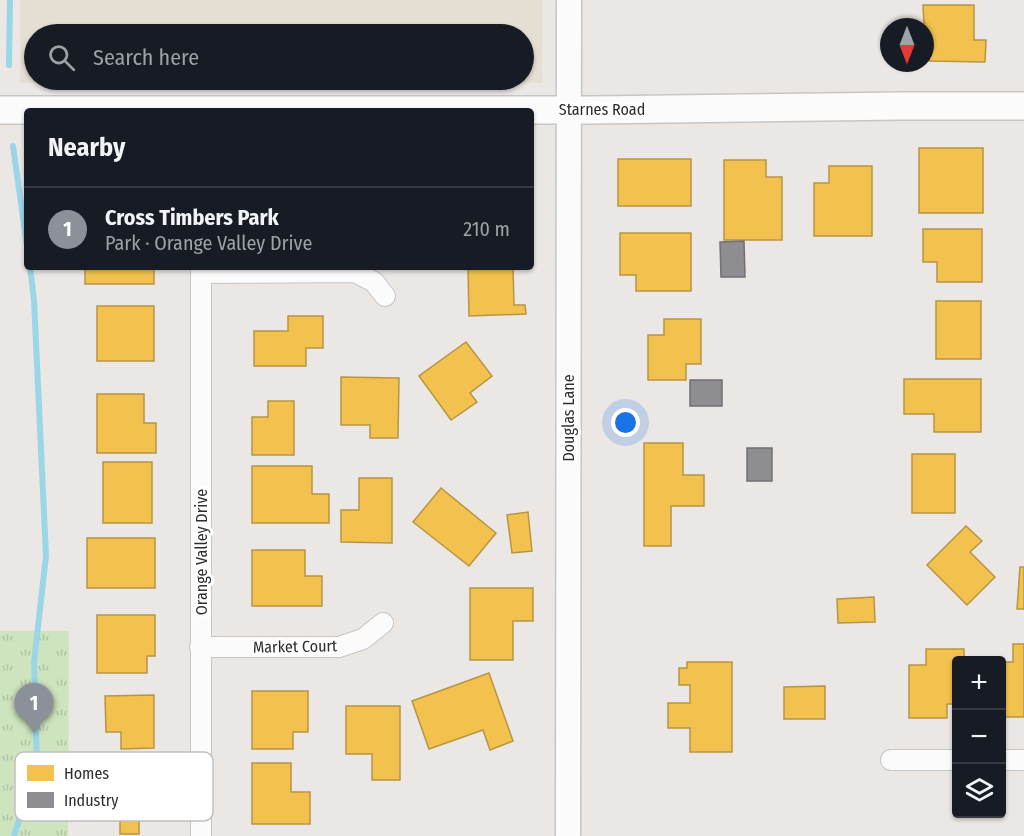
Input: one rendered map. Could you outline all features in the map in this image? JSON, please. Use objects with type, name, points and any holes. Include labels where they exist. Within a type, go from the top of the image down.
[{"type":"main road","name":"Starnes Road","points":[[534,110],[1024,106]]},
{"type":"main road","name":"Starnes Road","points":[[0,110],[24,110]]},
{"type":"street","name":"Douglas Lane","points":[[568,836],[569,0]]},
{"type":"street","points":[[201,270],[355,272],[374,282],[385,296]]},
{"type":"street","name":"Orange Valley Drive","points":[[201,270],[201,752]]},
{"type":"street","name":"Market Court","points":[[200,647],[339,647],[363,639],[383,623]]},
{"type":"street","points":[[891,760],[952,760]]},
{"type":"street","points":[[1006,760],[1024,760]]},
{"type":"street","name":"Orange Valley Drive","points":[[201,821],[201,836]]},
{"type":"shaded area","points":[[20,0],[542,0],[542,83],[534,83],[534,24],[24,24],[24,83],[20,83]]},
{"type":"green space","points":[[0,631],[69,631],[68,752],[15,752],[15,821],[68,821],[68,836],[0,836]]},
{"type":"building: Homes","points":[[923,5],[974,5],[974,40],[986,40],[985,62],[934,61],[934,18],[924,18]]},
{"type":"building: Homes","points":[[919,148],[983,148],[983,213],[919,213]]},
{"type":"building: Homes","points":[[618,159],[691,159],[691,206],[618,206]]},
{"type":"building: Homes","points":[[724,160],[766,160],[766,177],[782,177],[782,240],[724,240]]},
{"type":"building: Homes","points":[[829,166],[872,166],[872,236],[814,236],[814,183],[829,183]]},
{"type":"building: Homes","points":[[923,229],[982,229],[982,282],[937,282],[937,262],[923,262]]},
{"type":"building: Homes","points":[[620,233],[691,233],[691,291],[636,291],[636,275],[620,275]]},
{"type":"building: Homes","points":[[85,270],[154,270],[154,284],[85,284]]},
{"type":"building: Homes","points":[[468,270],[513,270],[514,305],[525,305],[526,314],[469,316]]},
{"type":"building: Homes","points":[[936,301],[981,301],[981,359],[936,359]]},
{"type":"building: Homes","points":[[97,306],[154,306],[154,361],[97,361]]},
{"type":"building: Homes","points":[[288,316],[323,316],[323,348],[306,348],[306,366],[254,366],[254,331],[288,331]]},
{"type":"building: Homes","points":[[664,319],[701,319],[701,364],[686,364],[686,380],[648,380],[648,335],[664,335]]},
{"type":"building: Homes","points":[[466,342],[492,376],[470,393],[477,402],[451,420],[419,376]]},
{"type":"building: Homes","points":[[341,377],[399,378],[398,438],[370,438],[370,425],[341,425]]},
{"type":"building: Homes","points":[[904,379],[981,379],[981,432],[934,432],[934,414],[904,414]]},
{"type":"building: Homes","points":[[97,394],[144,394],[144,423],[156,423],[156,453],[97,453]]},
{"type":"building: Homes","points":[[268,401],[294,401],[294,455],[252,455],[252,417],[268,417]]},
{"type":"building: Homes","points":[[644,443],[683,443],[683,475],[704,475],[704,506],[671,506],[671,546],[644,546]]},
{"type":"building: Homes","points":[[912,454],[955,454],[955,513],[912,513]]},
{"type":"building: Homes","points":[[103,462],[152,462],[152,523],[103,523]]},
{"type":"building: Homes","points":[[252,466],[312,466],[312,494],[329,494],[329,523],[252,523]]},
{"type":"building: Homes","points":[[359,478],[392,478],[392,543],[341,542],[341,510],[359,510]]},
{"type":"building: Homes","points":[[441,488],[496,533],[469,566],[413,522]]},
{"type":"building: Homes","points":[[528,512],[532,551],[512,553],[507,515]]},
{"type":"building: Homes","points":[[966,526],[982,541],[970,552],[995,577],[967,605],[927,565]]},
{"type":"building: Homes","points":[[87,538],[155,538],[155,588],[87,588]]},
{"type":"building: Homes","points":[[252,550],[305,550],[305,576],[322,576],[322,606],[252,606]]},
{"type":"building: Homes","points":[[1020,567],[1024,567],[1024,609],[1017,609]]},
{"type":"building: Homes","points":[[470,588],[533,588],[533,621],[513,621],[513,660],[470,660]]},
{"type":"building: Homes","points":[[874,597],[875,622],[838,623],[837,599]]},
{"type":"building: Homes","points":[[97,615],[155,615],[155,656],[147,656],[147,673],[97,673]]},
{"type":"building: Homes","points":[[1013,644],[1024,644],[1024,717],[1006,717],[1006,662],[1013,662]]},
{"type":"building: Homes","points":[[926,649],[964,649],[964,656],[952,656],[952,704],[947,704],[947,718],[909,718],[909,665],[926,665]]},
{"type":"building: Homes","points":[[687,662],[732,662],[732,752],[690,752],[690,728],[668,728],[668,703],[690,703],[690,685],[679,685],[679,668],[687,668]]},
{"type":"building: Homes","points":[[489,673],[513,741],[490,750],[483,730],[429,749],[412,701]]},
{"type":"building: Homes","points":[[825,686],[825,719],[784,719],[784,687]]},
{"type":"building: Homes","points":[[252,691],[308,691],[308,732],[293,732],[293,749],[252,749]]},
{"type":"building: Homes","points":[[154,695],[154,748],[121,749],[121,732],[106,732],[105,696]]},
{"type":"building: Homes","points":[[346,706],[400,706],[400,780],[372,780],[372,754],[346,754]]},
{"type":"building: Homes","points":[[252,763],[291,763],[291,792],[310,792],[310,824],[252,824]]},
{"type":"building: Homes","points":[[120,821],[139,821],[139,834],[120,834]]},
{"type":"building: Industry","points":[[744,241],[745,277],[721,277],[720,242]]},
{"type":"building: Industry","points":[[690,380],[722,380],[722,406],[690,406]]},
{"type":"building: Industry","points":[[747,448],[772,448],[772,481],[747,481]]},
{"type":"waterway","points":[[9,65],[10,0]]},
{"type":"waterway","points":[[13,146],[24,225]]},
{"type":"waterway","points":[[30,270],[34,300],[46,556],[34,662],[37,752]]},
{"type":"waterway","points":[[14,836],[19,821]]},
{"type":"place","name":"Cross Timbers Park","points":[[34,733]]}]
